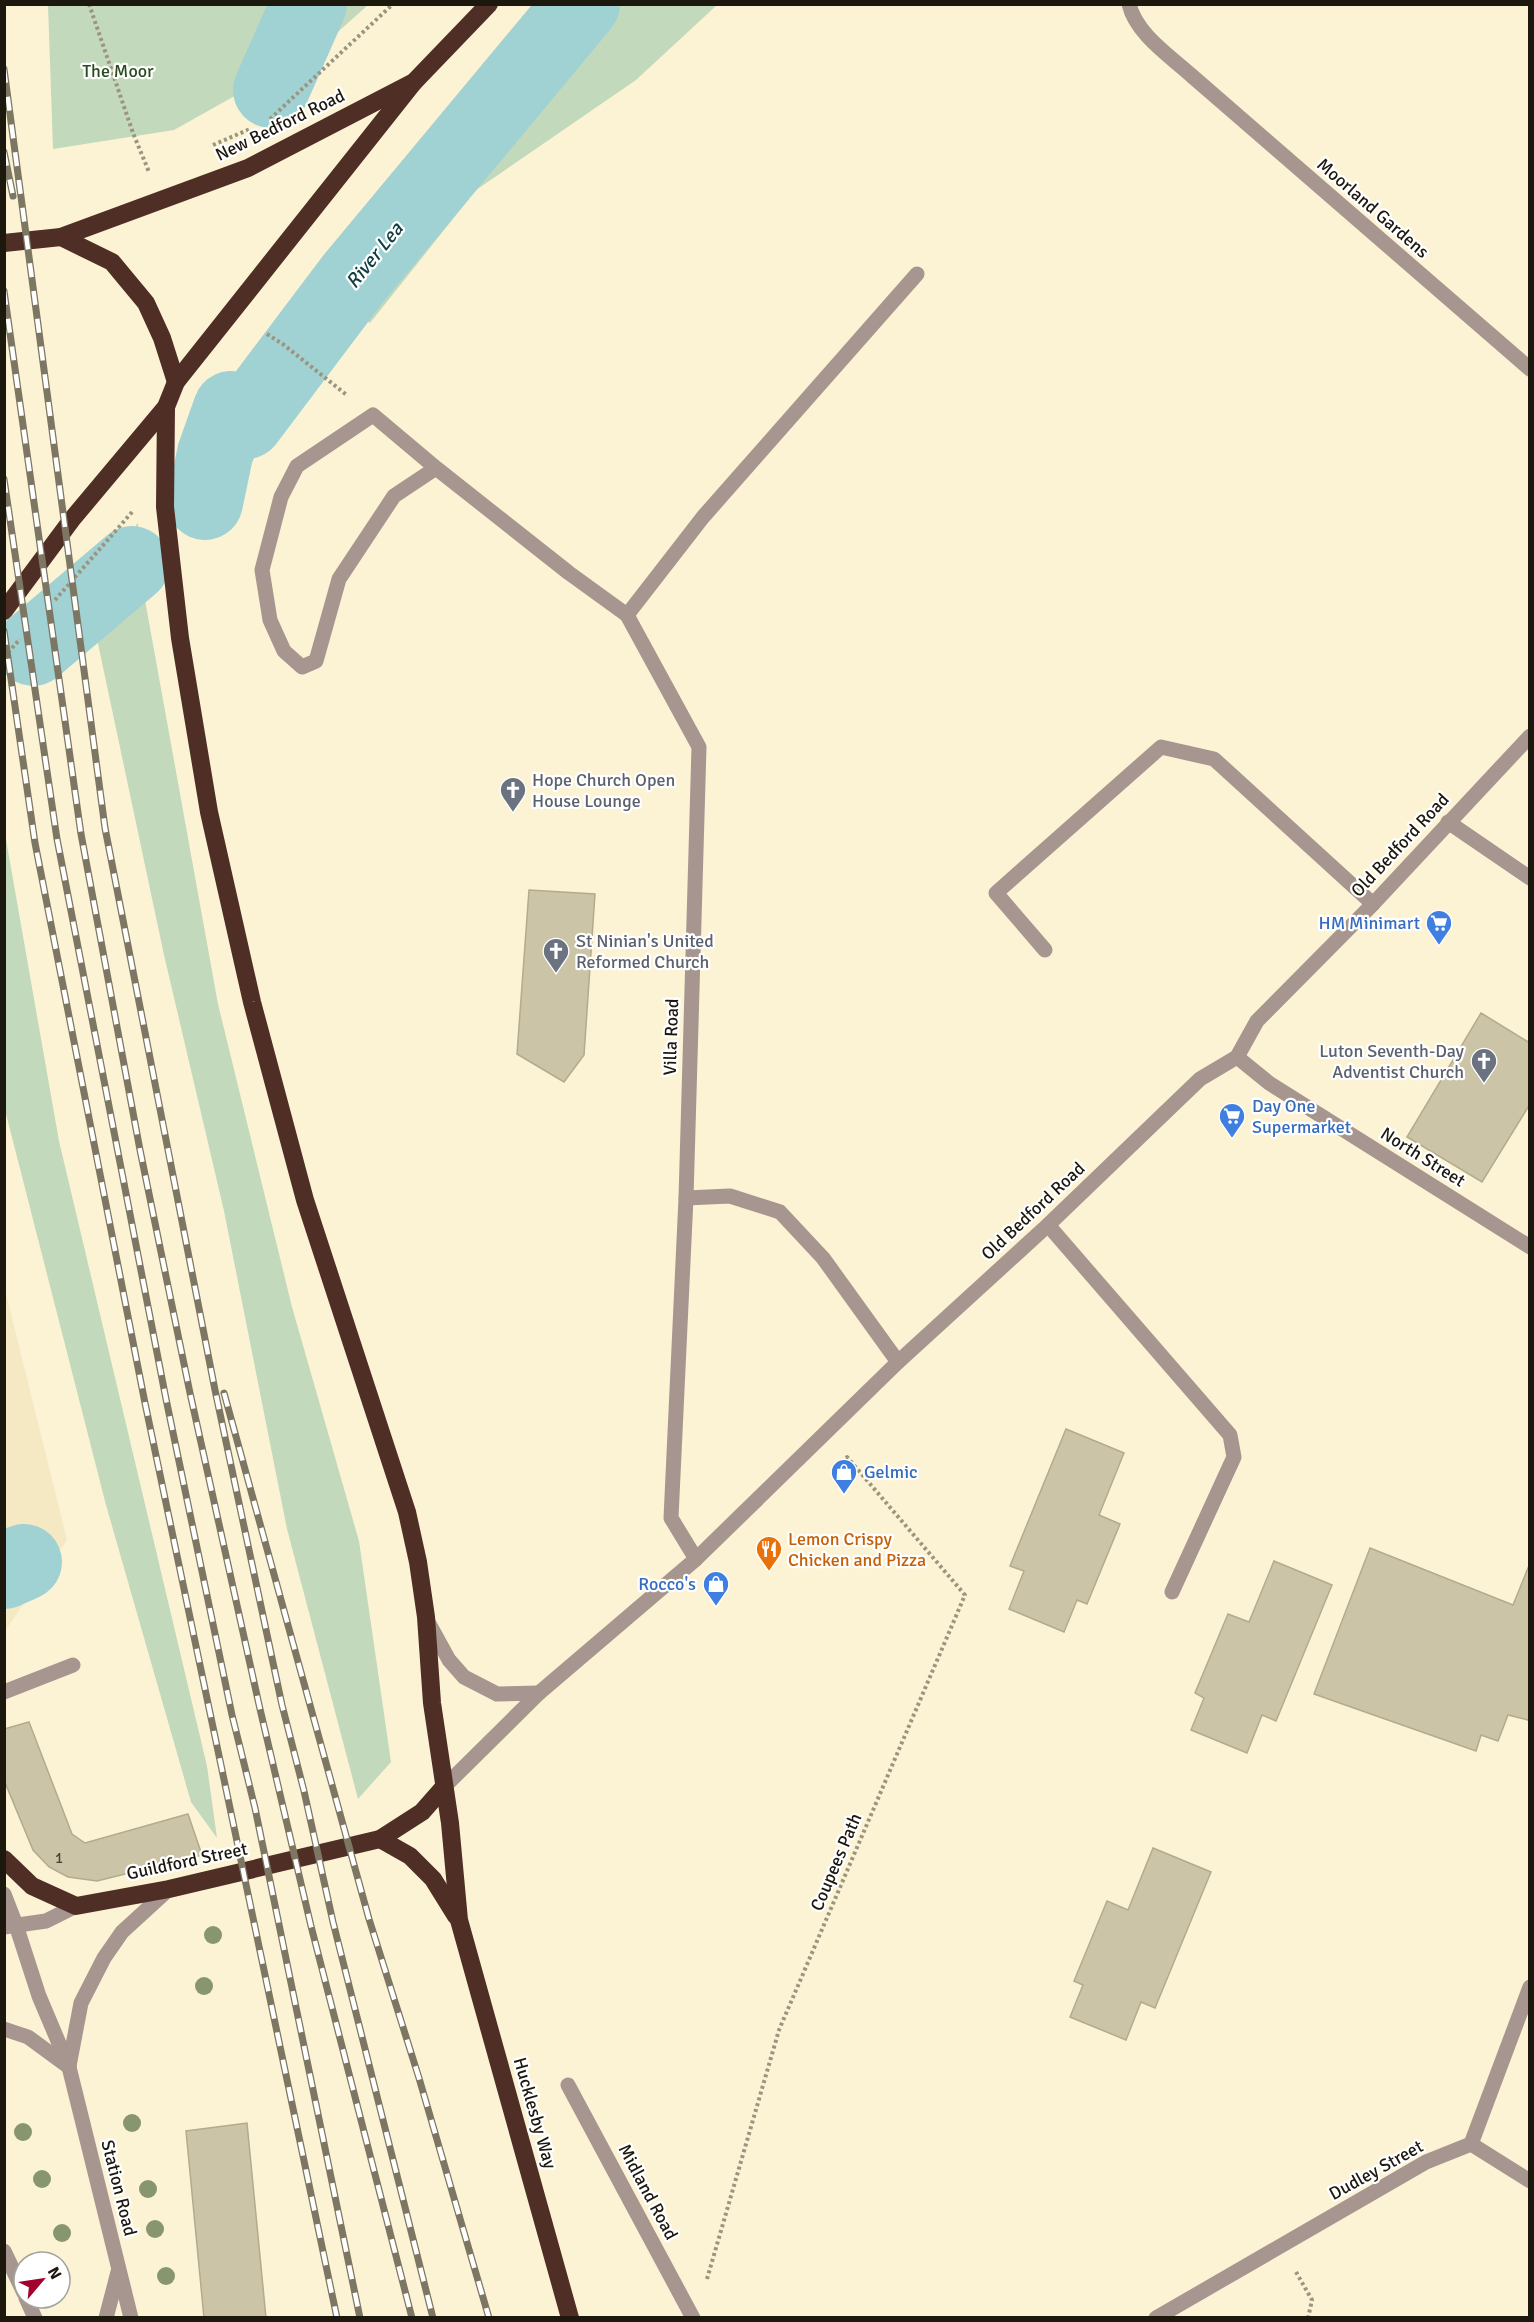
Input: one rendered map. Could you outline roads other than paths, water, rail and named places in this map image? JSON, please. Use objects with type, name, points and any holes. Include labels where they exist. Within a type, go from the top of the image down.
[{"type":"highway","name":"New Bedford Road","points":[[4,243],[61,237],[248,168],[414,82],[489,4]]},
{"type":"highway","points":[[4,611],[73,518],[166,408],[176,382],[414,82]]},
{"type":"highway","points":[[61,237],[112,262],[146,303],[162,338],[176,382]]},
{"type":"highway","name":"Hucklesby Way","points":[[166,408],[165,507],[180,638],[209,812],[252,1002],[304,1200],[407,1512],[418,1562],[426,1617],[432,1703],[450,1823],[459,1920],[570,2318]]},
{"type":"highway","name":"Guildford Street","points":[[76,1906],[169,1888],[380,1839],[422,1812],[444,1787]]},
{"type":"highway","name":"Hucklesby Way","points":[[380,1839],[410,1856],[433,1879],[459,1920]]},
{"type":"highway","points":[[4,1859],[32,1886],[76,1906]]},
{"type":"street","name":"Moorland Gardens","points":[[1129,4],[1132,17],[1145,33],[1192,76],[1530,369]]},
{"type":"street","points":[[436,468],[394,496],[339,579],[316,661],[302,667],[284,651],[270,620],[262,570],[281,497],[297,466],[373,415],[569,573],[627,615],[703,517],[917,274]]},
{"type":"street","name":"Villa Road","points":[[627,615],[699,747],[686,1198],[671,1518],[696,1559]]},
{"type":"street","name":"Old Bedford Road","points":[[444,1787],[539,1693],[696,1559],[898,1362],[1048,1225],[1200,1079],[1237,1057],[1257,1021],[1372,904],[1530,735]]},
{"type":"street","points":[[1045,950],[996,893],[1161,747],[1214,759],[1372,904]]},
{"type":"street","points":[[1448,822],[1530,878]]},
{"type":"street","name":"North Street","points":[[1237,1057],[1269,1083],[1530,1247]]},
{"type":"street","points":[[686,1198],[730,1196],[780,1212],[823,1258],[898,1362]]},
{"type":"street","points":[[1048,1225],[1230,1435],[1234,1457],[1172,1592]]},
{"type":"street","points":[[426,1617],[449,1660],[464,1677],[496,1694],[539,1693]]},
{"type":"street","points":[[4,1692],[73,1665]]},
{"type":"street","name":"Station Road","points":[[69,2067],[81,2003],[104,1958],[122,1932],[169,1888]]},
{"type":"street","name":"Station Road","points":[[4,1894],[10,1926],[69,2067],[131,2318]]},
{"type":"street","name":"Guildford Street","points":[[10,1926],[46,1921],[76,1906]]},
{"type":"street","points":[[1530,1987],[1471,2144],[1530,2181]]},
{"type":"street","points":[[4,2029],[28,2037],[69,2067]]},
{"type":"street","name":"Midland Road","points":[[568,2085],[693,2318]]},
{"type":"street","name":"Dudley Street","points":[[1156,2318],[1426,2162],[1471,2144]]},
{"type":"street","points":[[4,2251],[12,2268]]},
{"type":"street","points":[[106,2318],[119,2269]]},
{"type":"waterway","name":"River Lea","points":[[271,90],[309,4]]},
{"type":"waterway","name":"River Lea","points":[[205,502],[215,454],[231,409],[246,421],[353,279],[582,4]]},
{"type":"waterway","name":"River Lea","points":[[33,648],[132,564]]},
{"type":"waterway","name":"River Lea","points":[[4,1571],[24,1562]]},
{"type":"railway","points":[[4,69],[105,828],[215,1390],[282,1705],[333,1922],[433,2318]]},
{"type":"railway","points":[[4,152],[13,196]]},
{"type":"railway","points":[[4,291],[81,834],[140,1150],[190,1393],[260,1709],[311,1926],[412,2318]]},
{"type":"railway","points":[[4,479],[57,839],[166,1399],[232,1715],[255,1808],[360,2318]]},
{"type":"railway","points":[[4,631],[35,843],[145,1403],[337,2318]]},
{"type":"railway","points":[[224,1393],[369,1919],[419,2078],[489,2318]]},
{"type":"place","name":"Hope Church Open House Lounge","points":[[513,813]]},
{"type":"place","name":"HM Minimart","points":[[1439,946]]},
{"type":"place","name":"St Ninian's United Reformed Church","points":[[556,974]]},
{"type":"place","name":"Luton Seventh-Day Adventist Church","points":[[1484,1084]]},
{"type":"place","name":"Day One Supermarket","points":[[1232,1139]]},
{"type":"place","name":"Gelmic","points":[[844,1495]]},
{"type":"place","name":"Lemon Crispy Chicken and Pizza","points":[[769,1572]]},
{"type":"place","name":"Rocco's","points":[[716,1607]]},
{"type":"park label","name":"The Moor","points":[[118,71]]}]
